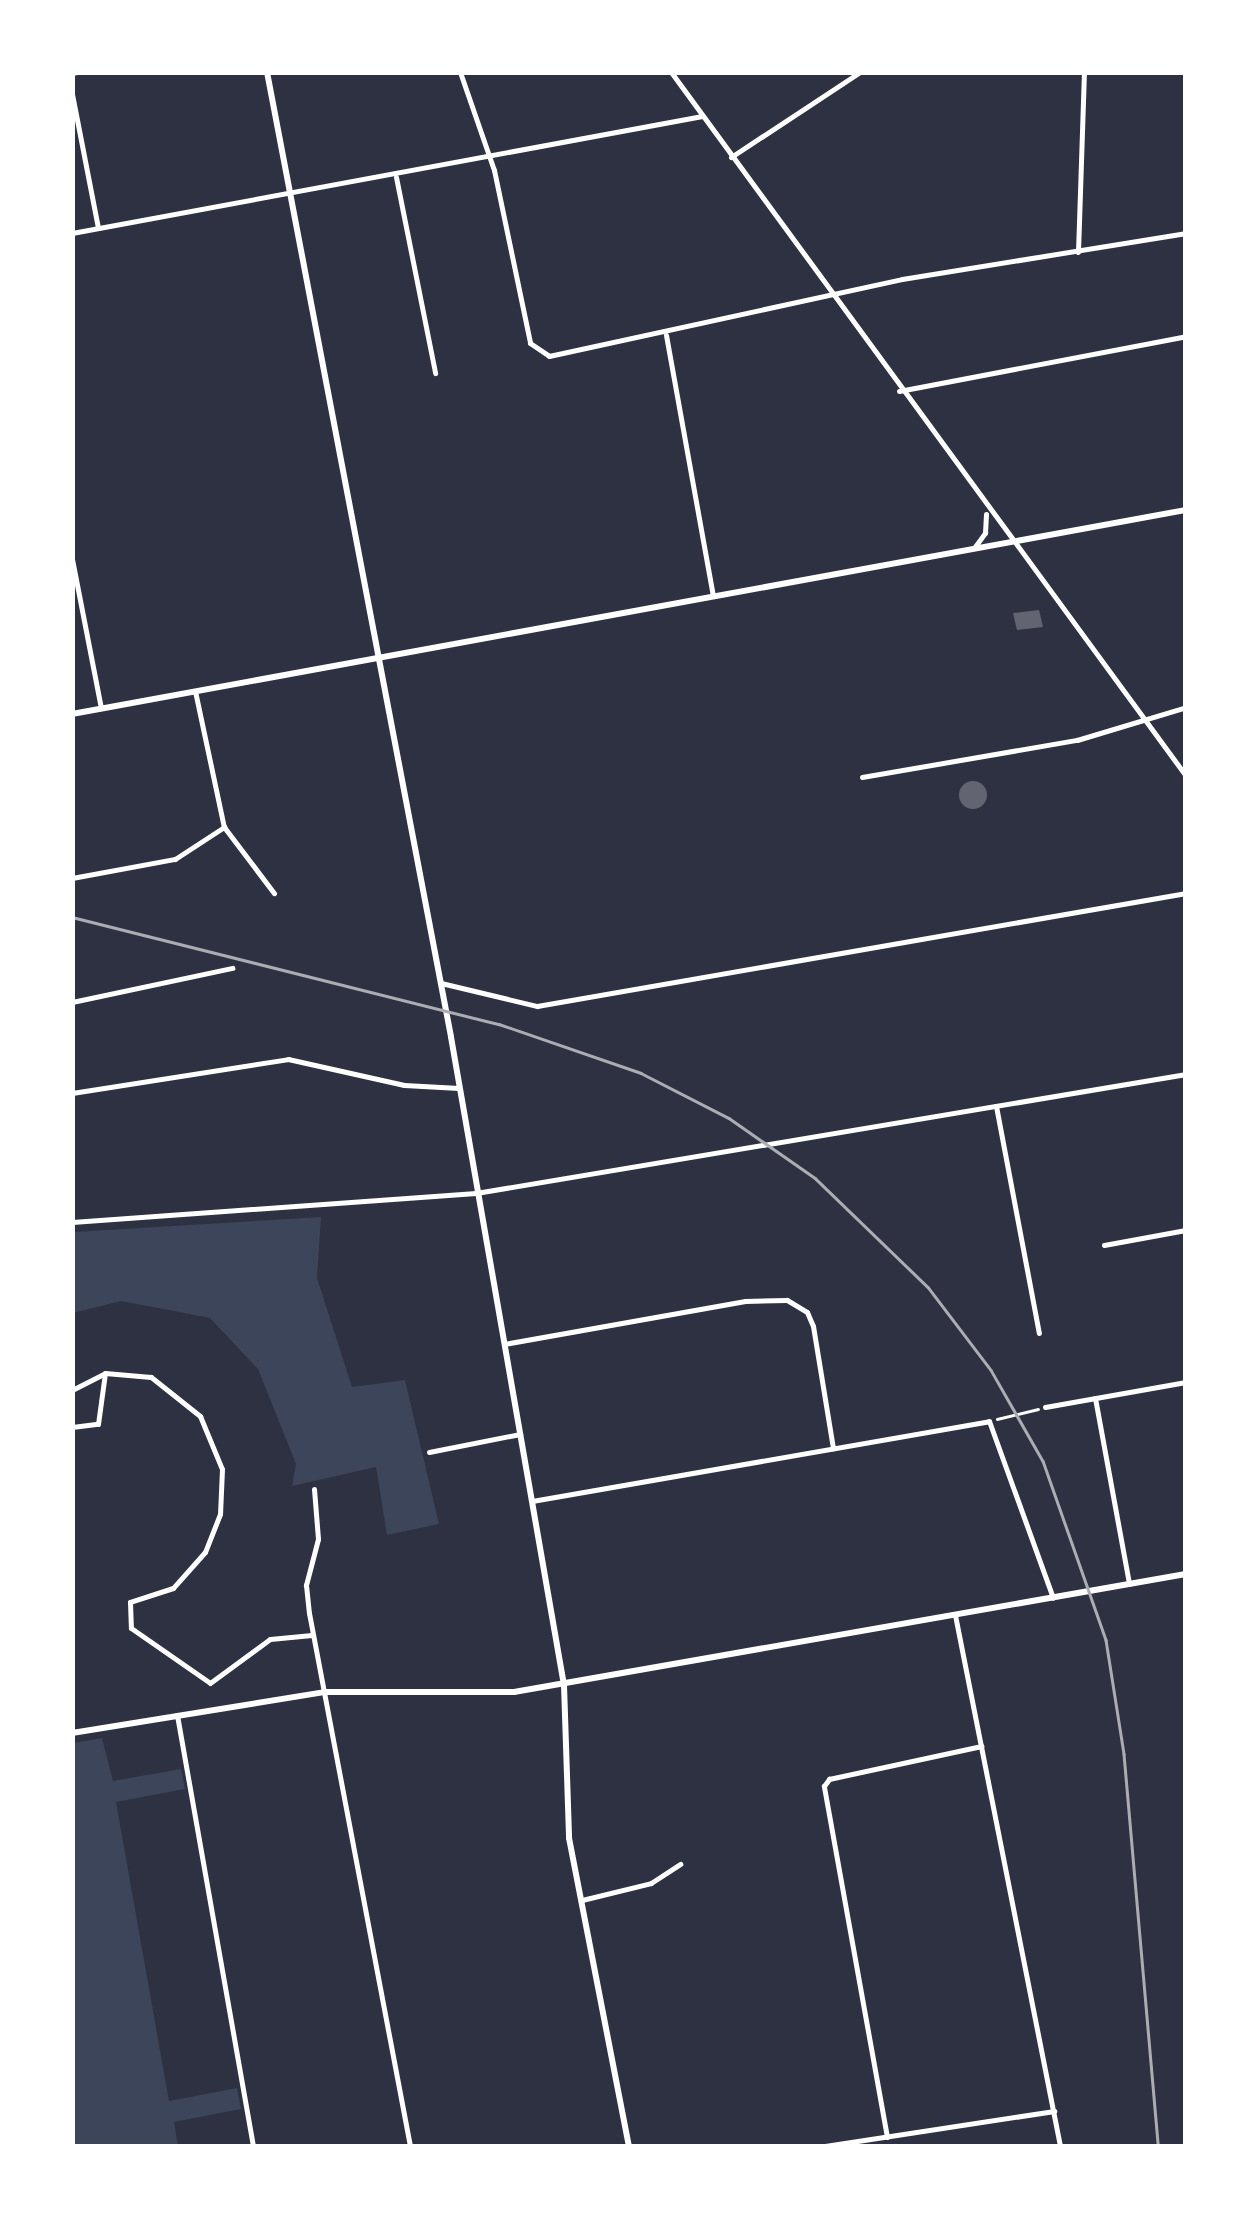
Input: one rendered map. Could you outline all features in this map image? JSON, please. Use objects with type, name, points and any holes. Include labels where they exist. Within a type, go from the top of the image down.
[{"type":"street","points":[[267,72],[440,983],[532,1501],[564,1685],[565,1790],[629,2146]]},
{"type":"street","points":[[460,72],[488,160],[530,343],[550,356],[666,335],[831,297],[1186,234]]},
{"type":"street","points":[[671,72],[986,511],[1186,776]]},
{"type":"street","points":[[732,157],[860,72]]},
{"type":"street","points":[[1078,252],[1084,72]]},
{"type":"street","points":[[72,94],[98,228]]},
{"type":"street","points":[[72,234],[488,160],[702,116]]},
{"type":"street","points":[[396,177],[435,373]]},
{"type":"street","points":[[666,335],[713,596]]},
{"type":"street","points":[[899,391],[1186,336]]},
{"type":"street","points":[[72,714],[1186,510]]},
{"type":"street","points":[[973,549],[985,533],[986,511]]},
{"type":"street","points":[[72,559],[101,708]]},
{"type":"street","points":[[195,691],[224,827],[274,893]]},
{"type":"street","points":[[862,777],[1077,740],[1186,707]]},
{"type":"street","points":[[72,878],[175,859],[224,827]]},
{"type":"street","points":[[440,983],[537,1006],[1186,894]]},
{"type":"street","points":[[72,1002],[232,968]]},
{"type":"street","points":[[72,1093],[288,1059],[404,1085],[459,1088]]},
{"type":"street","points":[[72,1222],[476,1193],[1186,1074]]},
{"type":"street","points":[[996,1106],[1039,1333]]},
{"type":"street","points":[[1104,1245],[1186,1230]]},
{"type":"street","points":[[504,1344],[745,1301],[786,1300],[807,1312],[813,1326],[833,1448]]},
{"type":"street","points":[[72,1428],[98,1424],[104,1372]]},
{"type":"street","points":[[72,1390],[104,1372],[151,1377],[185,1399],[208,1429],[222,1468],[220,1514],[204,1552],[173,1588],[130,1602],[131,1628],[210,1683],[270,1640],[312,1635]]},
{"type":"street","points":[[1044,1407],[1186,1382]]},
{"type":"street","points":[[1095,1398],[1129,1584]]},
{"type":"street","points":[[532,1501],[990,1421],[1053,1598]]},
{"type":"street","points":[[429,1452],[520,1434]]},
{"type":"street","points":[[314,1489],[318,1538],[306,1585],[312,1635],[326,1692],[410,2146]]},
{"type":"street","points":[[72,1734],[326,1692],[484,1694],[564,1685],[1186,1574]]},
{"type":"street","points":[[954,1614],[1060,2146]]},
{"type":"street","points":[[177,1715],[253,2146]]},
{"type":"street","points":[[888,2137],[824,1786],[829,1779],[982,1746]]},
{"type":"street","points":[[582,1900],[651,1883],[680,1864]]},
{"type":"street","points":[[825,2146],[1054,2111]]},
{"type":"path","points":[[990,1421],[1044,1407]]},
{"type":"shaded area","points":[[321,1217],[317,1278],[352,1387],[405,1380],[439,1524],[387,1535],[376,1467],[292,1486],[296,1464],[258,1369],[210,1318],[121,1301],[73,1313],[73,1232]]},
{"type":"shaded area","points":[[102,1738],[113,1781],[181,1769],[185,1789],[116,1802],[169,2101],[237,2088],[241,2109],[174,2122],[178,2146],[73,2146],[73,1743]]},
{"type":"building","points":[[1039,610],[1043,627],[1017,630],[1013,613]]},
{"type":"building","points":[[973,781],[983,785],[987,795],[983,805],[973,809],[963,805],[959,795],[963,785]]},
{"type":"railway","points":[[72,917],[499,1024],[641,1073],[729,1118],[815,1178],[928,1287],[991,1370],[1043,1461],[1106,1640],[1124,1754],[1158,2146]]}]
